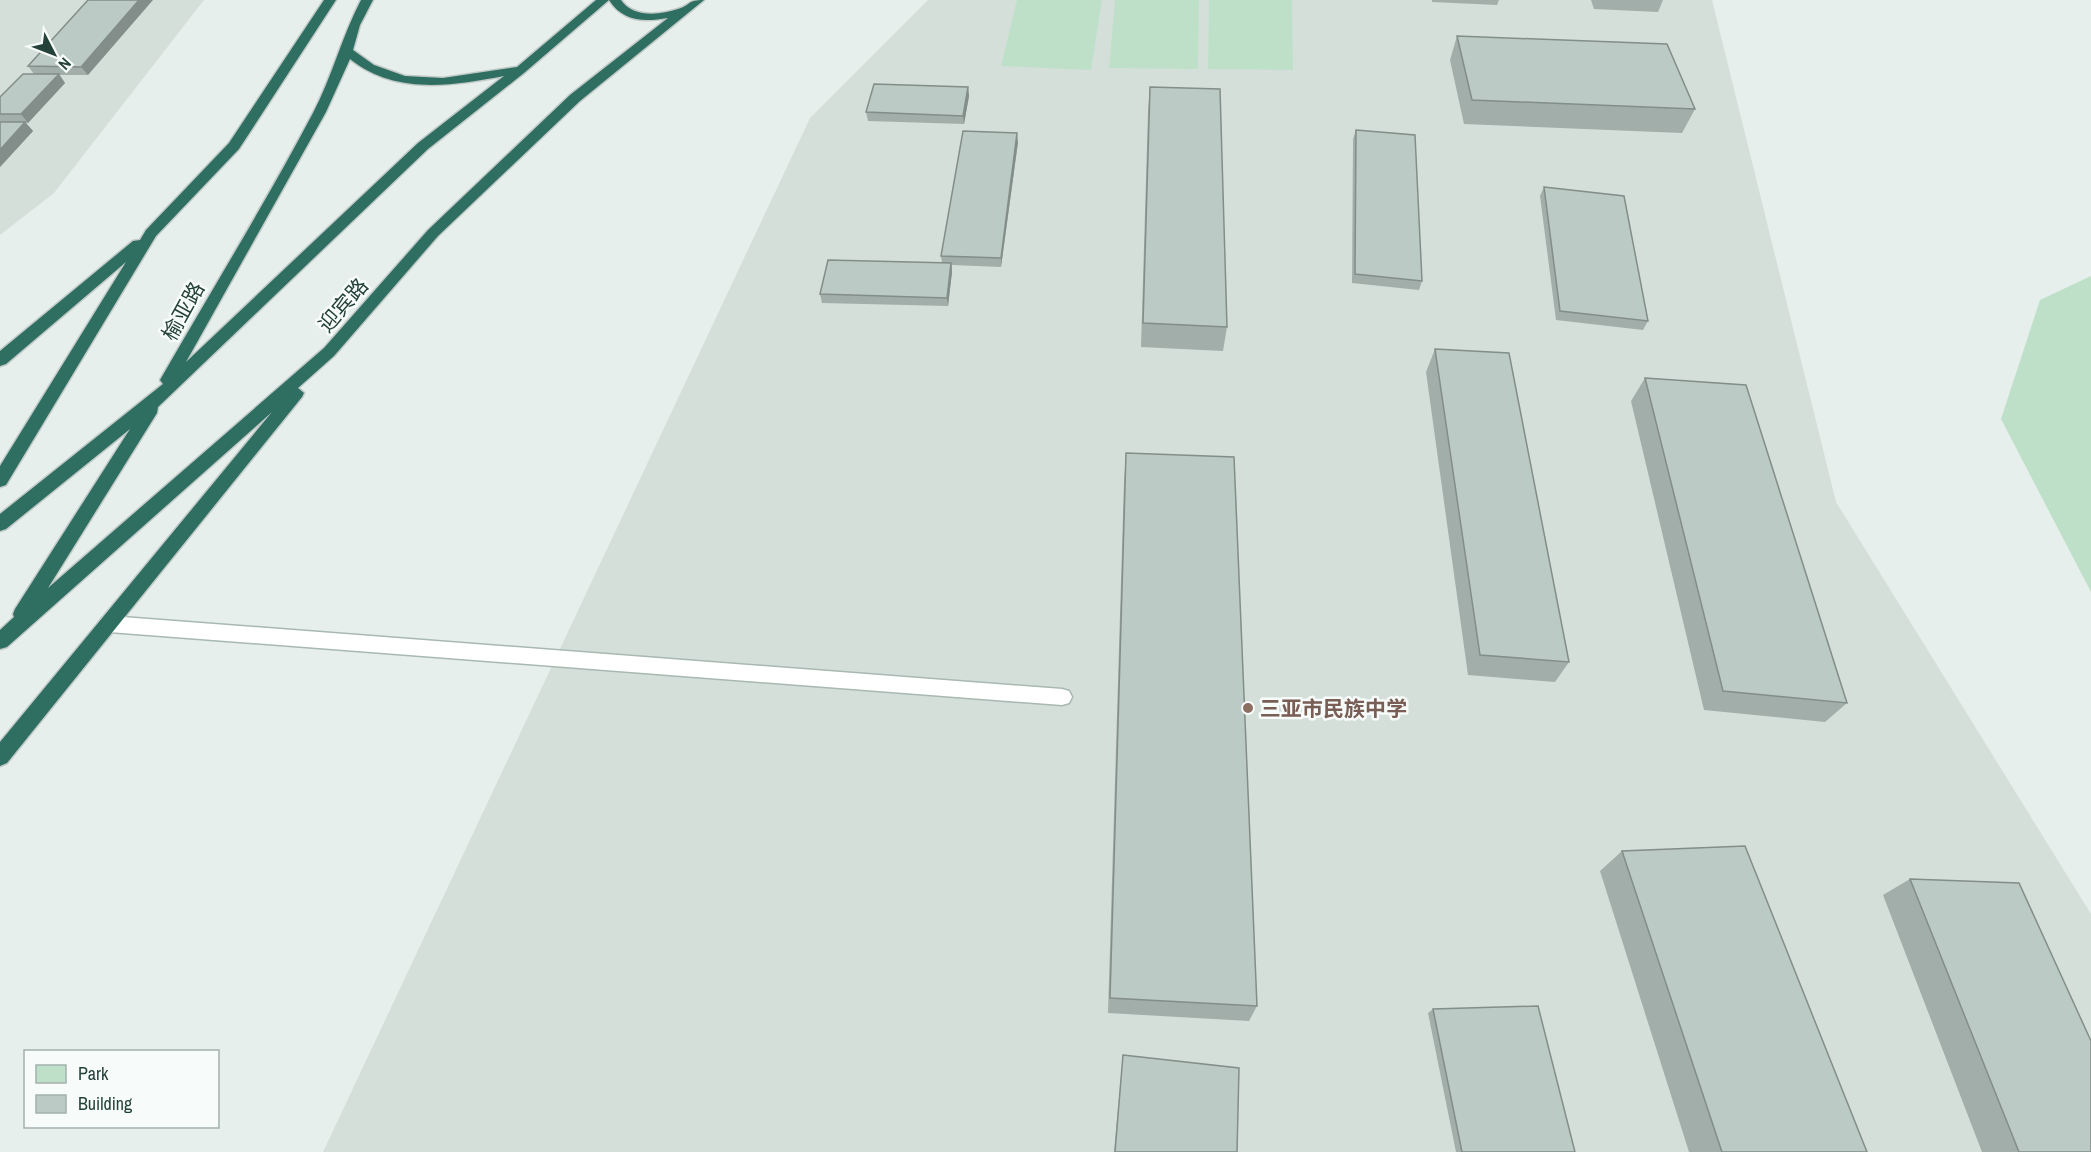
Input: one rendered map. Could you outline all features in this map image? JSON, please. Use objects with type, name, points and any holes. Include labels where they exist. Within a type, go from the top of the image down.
[{"type":"highway","points":[[0,360],[151,233],[234,146],[330,0]]},
{"type":"highway","name":"榆亚路","points":[[0,652],[6,636],[159,397],[320,112],[347,51],[354,25],[368,0]]},
{"type":"highway","points":[[0,524],[159,397],[423,146],[520,70],[603,0]]},
{"type":"highway","points":[[615,0],[618,7],[634,16],[654,17],[684,11]]},
{"type":"highway","name":"迎宾路","points":[[6,636],[329,352],[433,233],[575,98],[698,0]]},
{"type":"highway","points":[[347,51],[371,69],[406,80],[456,80],[520,70]]},
{"type":"highway","points":[[0,480],[151,233]]},
{"type":"highway","points":[[0,757],[329,352]]},
{"type":"lane","points":[[109,624],[1062,698]]},
{"type":"shaded area","points":[[0,0],[204,0],[54,193],[0,235]]},
{"type":"shaded area","name":"三亚市民族中学","points":[[928,0],[1712,0],[1836,502],[2091,914],[2091,1152],[323,1152],[810,118]]},
{"type":"green space","points":[[1017,0],[1102,0],[1091,70],[1001,66]]},
{"type":"green space","points":[[1115,0],[1199,0],[1198,69],[1109,68]]},
{"type":"green space","points":[[1209,0],[1292,0],[1293,70],[1208,69]]},
{"type":"green space","points":[[2091,276],[2091,592],[2001,419],[2040,300]]},
{"type":"building","points":[[88,0],[139,0],[81,67],[28,66]]},
{"type":"building","points":[[1457,36],[1667,44],[1695,109],[1472,100]]},
{"type":"building","points":[[23,74],[59,74],[21,114],[0,114],[0,97]]},
{"type":"building","points":[[874,84],[968,87],[963,116],[866,112]]},
{"type":"building","points":[[1150,87],[1220,89],[1227,327],[1143,323]]},
{"type":"building","points":[[0,122],[25,122],[0,150]]},
{"type":"building","points":[[1356,130],[1415,135],[1422,281],[1355,274]]},
{"type":"building","points":[[963,131],[1017,133],[1001,258],[941,256]]},
{"type":"building","points":[[1544,187],[1624,196],[1648,321],[1560,311]]},
{"type":"building","points":[[828,260],[951,263],[947,298],[820,294]]},
{"type":"building","points":[[1435,349],[1509,353],[1569,662],[1480,655]]},
{"type":"building","points":[[1645,378],[1746,385],[1847,703],[1723,691]]},
{"type":"building","points":[[1126,453],[1234,457],[1257,1006],[1110,998]]},
{"type":"building","points":[[1745,846],[1867,1152],[1722,1152],[1622,851]]},
{"type":"building","points":[[1910,879],[2019,883],[2091,1041],[2091,1152],[2019,1152]]},
{"type":"building","points":[[1538,1006],[1575,1152],[1462,1152],[1433,1009]]},
{"type":"building","points":[[1123,1055],[1239,1068],[1237,1152],[1115,1152]]},
{"type":"place","name":"三亚市民族中学","points":[[1248,708]]}]
